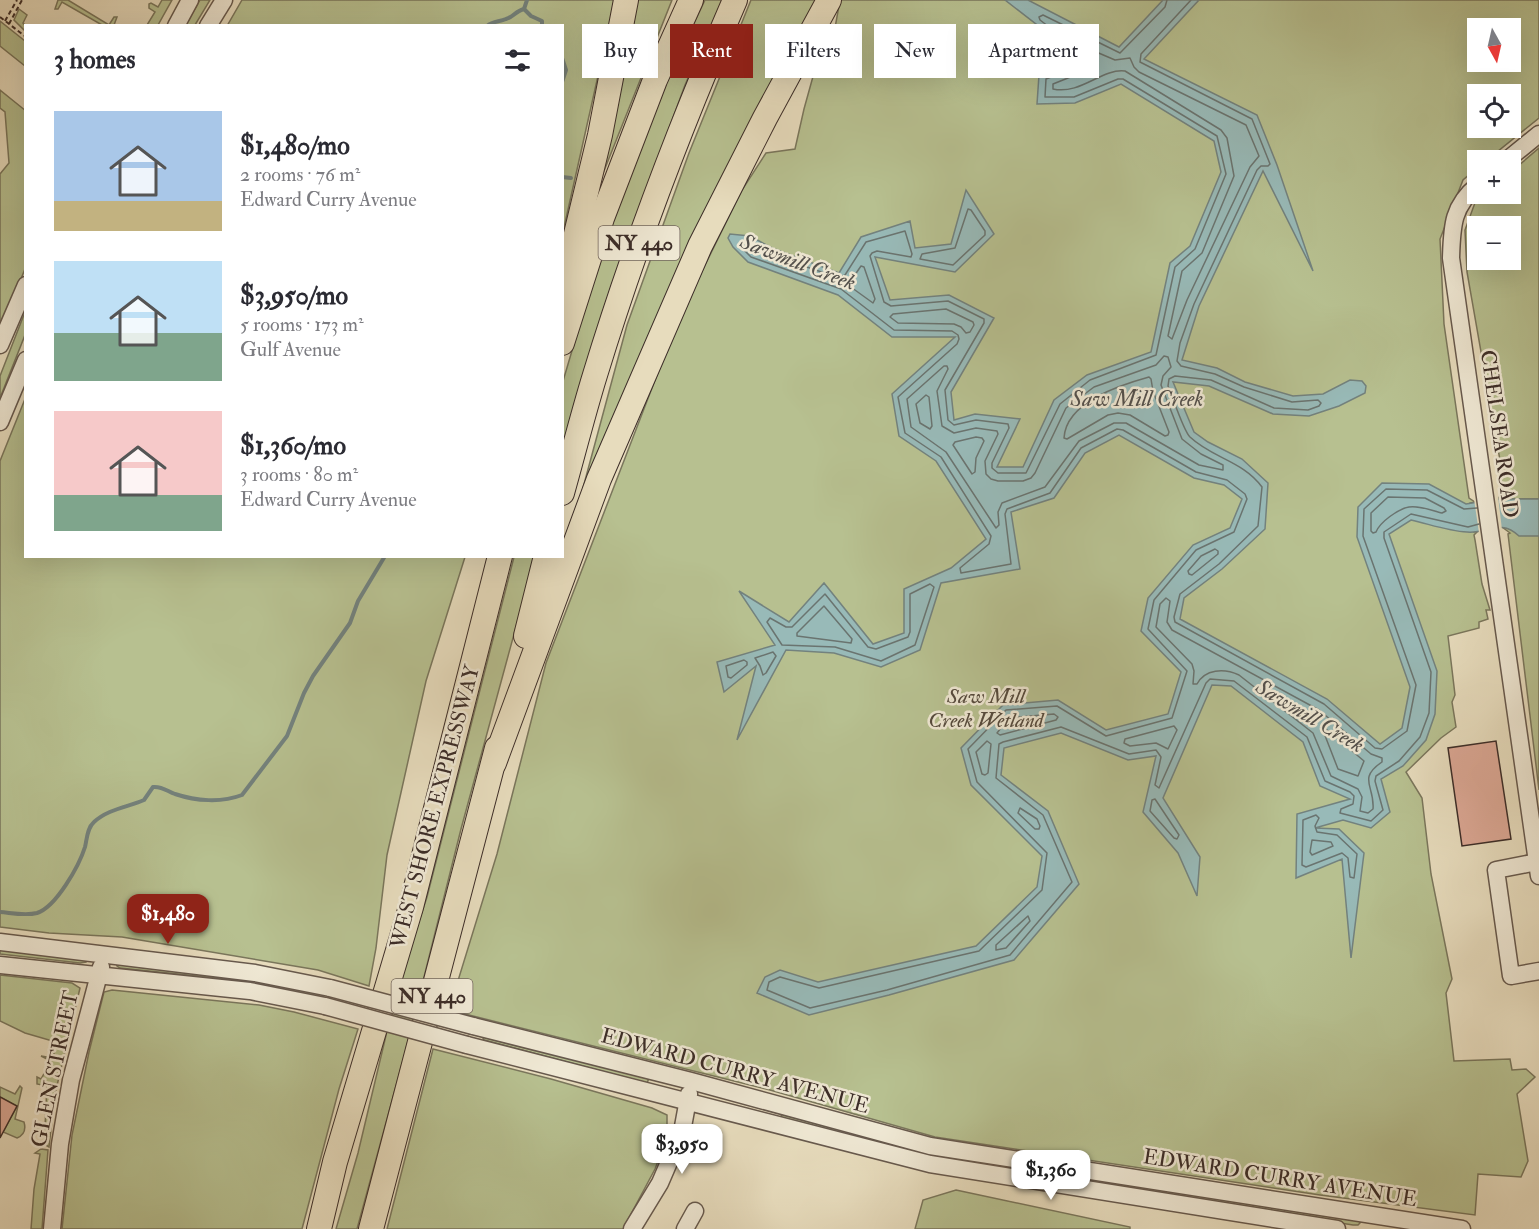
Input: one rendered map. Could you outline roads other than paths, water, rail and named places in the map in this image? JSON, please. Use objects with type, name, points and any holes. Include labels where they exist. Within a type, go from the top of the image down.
[{"type":"highway","points":[[564,284],[600,135],[626,0]]},
{"type":"highway","name":"NY 440","points":[[564,337],[602,218],[655,80],[692,0]]},
{"type":"highway","name":"NY 440","points":[[564,486],[595,375],[643,231],[694,93],[735,0]]},
{"type":"highway","points":[[494,763],[599,479],[700,246],[765,118],[829,0]]},
{"type":"highway","name":"WEST SHORE EXPRESSWAY","points":[[317,1229],[411,908],[499,558]]},
{"type":"highway","name":"WEST SHORE EXPRESSWAY","points":[[371,1229],[545,558]]},
{"type":"street","points":[[177,24],[190,0]]},
{"type":"street","points":[[209,24],[224,0]]},
{"type":"street","points":[[1519,150],[1539,134]]},
{"type":"street","name":"CHELSEA ROAD","points":[[1467,194],[1457,208],[1452,230],[1451,258],[1538,869]]},
{"type":"street","points":[[0,345],[24,290]]},
{"type":"street","points":[[0,422],[24,365]]},
{"type":"street","points":[[1538,869],[1496,870],[1511,976],[1539,971]]},
{"type":"street","name":"EDWARD CURRY AVENUE","points":[[0,942],[255,973],[330,988],[691,1081],[930,1146],[1376,1222],[1462,1229]]},
{"type":"street","name":"GLEN STREET","points":[[52,1229],[60,1144],[71,1080],[103,955]]},
{"type":"street","name":"EDWARD CURRY AVENUE","points":[[0,965],[250,991],[325,1006],[687,1103],[930,1164],[1337,1229]]},
{"type":"street","points":[[632,1229],[660,1183],[682,1132],[691,1081]]},
{"type":"street","points":[[685,1229],[695,1211]]},
{"type":"water","name":"Saw Mill Creek","points":[[1005,0],[1028,0],[1074,24],[1036,24]]},
{"type":"water","name":"Saw Mill Creek","points":[[1163,0],[1199,0],[1144,59],[1257,115],[1277,165],[1313,271],[1263,171],[1199,306],[1182,360],[1217,368],[1245,382],[1293,396],[1323,394],[1350,380],[1362,381],[1366,386],[1365,393],[1339,406],[1309,416],[1273,414],[1209,386],[1173,382],[1194,432],[1208,442],[1242,459],[1268,483],[1265,529],[1222,569],[1184,598],[1180,619],[1327,699],[1380,744],[1402,728],[1410,687],[1357,537],[1358,507],[1382,483],[1429,484],[1466,504],[1498,499],[1539,499],[1539,536],[1519,536],[1500,527],[1474,532],[1460,531],[1411,520],[1389,534],[1437,671],[1435,714],[1426,740],[1403,766],[1381,779],[1390,812],[1371,828],[1343,820],[1315,828],[1339,829],[1364,853],[1351,958],[1342,859],[1296,878],[1297,814],[1350,799],[1320,786],[1303,742],[1231,686],[1212,685],[1163,798],[1200,857],[1197,896],[1178,853],[1143,812],[1156,756],[1128,760],[1061,733],[1004,748],[1001,775],[1048,811],[1079,884],[1014,960],[809,1015],[757,993],[765,977],[780,970],[818,982],[976,946],[1037,887],[1042,856],[971,785],[961,748],[1003,705],[1058,700],[1106,730],[1168,714],[1181,672],[1141,631],[1148,598],[1193,545],[1230,528],[1242,499],[1224,485],[1194,478],[1119,435],[1085,453],[1054,498],[1011,512],[1020,569],[941,583],[920,650],[881,667],[834,653],[786,650],[737,740],[756,666],[724,692],[717,662],[775,645],[739,591],[789,622],[824,583],[873,644],[904,633],[904,589],[951,568],[986,539],[936,461],[899,436],[892,394],[955,337],[892,337],[838,295],[748,262],[733,247],[728,238],[730,234],[750,236],[772,248],[839,273],[861,237],[910,221],[915,248],[951,244],[966,190],[994,234],[955,272],[875,257],[890,300],[949,295],[994,318],[951,392],[954,420],[975,414],[1020,419],[997,467],[1023,467],[1054,400],[1087,375],[1151,352],[1170,263],[1190,246],[1221,172],[1214,141],[1121,84],[1075,103],[1037,104],[1039,78],[1099,78],[1099,37],[1119,47]]},
{"type":"waterway","points":[[490,24],[524,9],[527,0]]},
{"type":"waterway","points":[[524,9],[531,16],[542,21],[542,24]]},
{"type":"waterway","points":[[564,64],[566,70],[564,76]]},
{"type":"waterway","points":[[564,177],[571,178]]},
{"type":"waterway","points":[[0,912],[37,913],[52,903],[72,875],[82,855],[92,824],[105,814],[144,800],[153,787],[200,800],[226,799],[242,795],[287,736],[313,676],[350,623],[358,601],[384,558]]},
{"type":"water label","name":"Sawmill Creek","points":[[798,262]]},
{"type":"water label","name":"Sawmill Creek","points":[[1310,716]]},
{"type":"park label","name":"Saw Mill Creek Wetland","points":[[986,708]]}]
